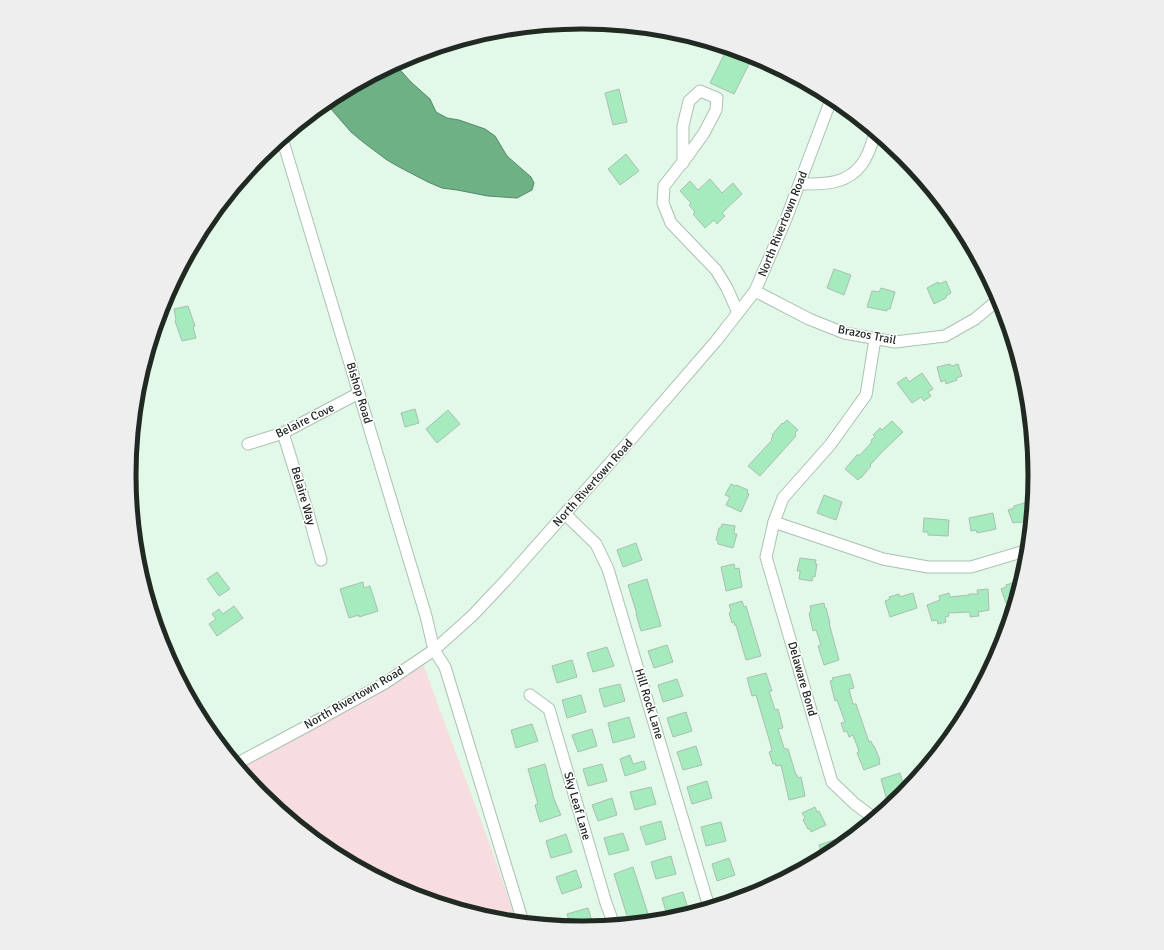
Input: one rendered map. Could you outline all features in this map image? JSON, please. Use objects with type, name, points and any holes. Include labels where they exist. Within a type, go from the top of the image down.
[{"type":"street","points":[[683,163],[683,126],[689,101],[700,91],[717,98],[716,110],[704,133],[683,163],[664,186],[663,203],[671,223],[716,270],[727,288],[738,313]]},
{"type":"street","name":"North Rivertown Road","points":[[241,762],[309,726],[385,683],[434,650],[497,591],[711,347],[755,291],[800,184],[830,104]]},
{"type":"street","points":[[800,184],[828,184],[836,182],[852,174],[866,158],[873,138]]},
{"type":"street","name":"Bishop Road","points":[[284,144],[426,616],[434,650],[445,667],[520,916]]},
{"type":"street","name":"Brazos Trail","points":[[755,291],[810,319],[844,333],[895,342],[945,336],[975,319],[994,303]]},
{"type":"street","name":"Delaware Bond","points":[[870,815],[854,804],[832,782],[766,557],[774,522],[782,498],[830,446],[866,395],[875,339]]},
{"type":"street","name":"Belaire Cove","points":[[248,444],[284,433],[359,393]]},
{"type":"street","name":"Belaire Way","points":[[284,433],[321,560]]},
{"type":"street","name":"Hill Rock Lane","points":[[565,514],[596,544],[608,569],[708,903]]},
{"type":"street","points":[[774,522],[883,559],[928,567],[971,567],[1021,552]]},
{"type":"street","name":"Sky Leaf Lane","points":[[530,695],[548,708],[612,920]]},
{"type":"shaded area","points":[[400,68],[411,82],[430,99],[436,112],[447,118],[459,120],[485,129],[495,136],[507,156],[531,177],[534,183],[532,190],[517,198],[488,196],[442,188],[387,160],[351,132],[329,107],[359,89]]},
{"type":"shaded area","points":[[423,664],[493,853],[514,915],[467,906],[439,897],[411,887],[359,861],[310,829],[267,790],[243,764]]},
{"type":"building","points":[[706,47],[750,62],[734,94],[710,83],[724,55]]},
{"type":"building","points":[[619,89],[627,122],[613,125],[605,93]]},
{"type":"building","points":[[626,154],[639,171],[620,185],[608,169]]},
{"type":"building","points":[[710,179],[722,193],[733,183],[742,194],[722,213],[725,216],[717,224],[714,220],[705,228],[693,214],[695,212],[689,205],[691,203],[680,191],[690,181],[698,190]]},
{"type":"building","points":[[834,269],[851,275],[844,295],[827,288]]},
{"type":"building","points":[[946,281],[951,293],[946,296],[946,298],[934,304],[927,288],[938,282],[939,284]]},
{"type":"building","points":[[881,288],[895,292],[890,309],[887,309],[887,311],[867,307],[872,291],[879,292]]},
{"type":"building","points":[[188,306],[195,326],[193,327],[196,338],[182,341],[175,321],[174,309]]},
{"type":"building","points":[[950,364],[952,366],[958,364],[962,376],[956,378],[957,380],[946,384],[945,380],[941,382],[937,367]]},
{"type":"building","points":[[922,373],[933,389],[928,392],[931,396],[924,401],[921,397],[912,403],[897,383],[906,377],[909,382]]},
{"type":"building","points":[[415,409],[419,423],[405,427],[401,413]]},
{"type":"building","points":[[448,410],[460,424],[437,443],[426,429]]},
{"type":"building","points":[[787,420],[798,430],[795,433],[796,436],[760,476],[748,466],[772,440],[772,435],[782,423],[783,424]]},
{"type":"building","points":[[892,421],[903,432],[882,452],[858,480],[845,469],[857,455],[860,455],[872,442],[871,440],[875,437],[873,435],[880,428],[882,430]]},
{"type":"building","points":[[731,484],[748,490],[747,493],[749,494],[741,512],[726,505],[730,497],[725,495]]},
{"type":"building","points":[[824,495],[842,502],[836,520],[817,513]]},
{"type":"building","points":[[1027,503],[1025,521],[1013,523],[1008,510],[1014,508],[1014,506]]},
{"type":"building","points":[[993,513],[996,529],[977,533],[976,530],[971,531],[969,518]]},
{"type":"building","points":[[924,518],[949,520],[948,536],[928,535],[928,532],[923,532]]},
{"type":"building","points":[[722,524],[735,526],[734,534],[737,534],[733,548],[718,544],[718,541],[716,540],[719,528],[721,528]]},
{"type":"building","points":[[636,543],[642,560],[623,567],[617,550]]},
{"type":"building","points":[[800,558],[816,560],[815,564],[817,564],[815,577],[813,576],[812,581],[799,579],[800,571],[797,571]]},
{"type":"building","points":[[734,564],[735,569],[739,568],[742,587],[726,591],[721,567]]},
{"type":"building","points":[[217,572],[230,589],[219,596],[207,579]]},
{"type":"building","points":[[647,579],[661,626],[641,631],[628,585]]},
{"type":"building","points":[[363,582],[364,588],[370,586],[378,611],[359,617],[359,615],[349,618],[340,589]]},
{"type":"building","points":[[1015,582],[1009,602],[1006,603],[1001,589],[1006,587],[1006,585]]},
{"type":"building","points":[[988,589],[989,610],[978,612],[979,616],[970,617],[970,612],[948,613],[949,616],[945,617],[946,622],[938,624],[937,620],[932,621],[927,605],[940,600],[939,596],[949,593],[950,597],[978,594],[977,590]]},
{"type":"building","points":[[913,593],[917,608],[890,617],[885,601],[890,599],[889,597],[899,594],[900,597]]},
{"type":"building","points":[[742,601],[744,607],[746,606],[761,656],[746,660],[736,625],[735,626],[734,622],[732,623],[729,613],[731,611],[729,605]]},
{"type":"building","points":[[824,603],[839,660],[824,665],[818,646],[821,645],[816,630],[813,631],[809,613],[811,611],[810,606]]},
{"type":"building","points":[[234,606],[243,618],[217,636],[209,624],[216,619],[212,614],[219,609],[223,614]]},
{"type":"building","points":[[667,645],[673,662],[654,668],[648,651]]},
{"type":"building","points":[[607,647],[614,666],[593,672],[587,653]]},
{"type":"building","points":[[572,660],[577,677],[557,683],[552,666]]},
{"type":"building","points":[[766,673],[772,691],[769,691],[775,710],[778,709],[783,728],[778,729],[784,748],[788,749],[796,775],[798,778],[801,777],[805,796],[789,800],[781,765],[776,766],[775,763],[773,764],[769,752],[772,751],[771,746],[756,695],[752,696],[747,678]]},
{"type":"building","points":[[850,674],[854,688],[849,689],[853,704],[856,704],[869,742],[871,741],[880,760],[880,764],[864,770],[857,753],[859,751],[853,735],[849,737],[847,731],[844,732],[841,723],[845,722],[837,700],[835,701],[830,681],[833,680],[832,678]]},
{"type":"building","points":[[677,679],[683,696],[663,702],[658,685]]},
{"type":"building","points":[[620,684],[625,701],[604,707],[599,689]]},
{"type":"building","points":[[581,695],[586,712],[567,718],[562,700]]},
{"type":"building","points":[[686,712],[692,731],[673,737],[667,718]]},
{"type":"building","points":[[629,717],[635,737],[613,743],[608,723]]},
{"type":"building","points":[[532,724],[538,741],[516,748],[511,730]]},
{"type":"building","points":[[592,729],[597,746],[578,752],[572,735]]},
{"type":"building","points":[[696,746],[702,765],[683,770],[677,752]]},
{"type":"building","points":[[630,755],[633,764],[644,761],[646,769],[625,776],[620,759]]},
{"type":"building","points":[[545,764],[554,799],[561,815],[540,822],[535,805],[538,804],[528,769]]},
{"type":"building","points":[[602,764],[607,781],[588,786],[583,769]]},
{"type":"building","points":[[900,773],[903,784],[892,795],[886,797],[881,779]]},
{"type":"building","points":[[707,781],[712,798],[692,804],[687,787]]},
{"type":"building","points":[[651,787],[656,804],[635,810],[630,792]]},
{"type":"building","points":[[612,798],[617,815],[598,821],[592,805]]},
{"type":"building","points":[[815,807],[817,812],[819,811],[826,825],[811,832],[803,820],[805,818],[802,813]]},
{"type":"building","points":[[661,821],[666,839],[646,845],[640,827]]},
{"type":"building","points":[[721,822],[726,841],[706,846],[701,827]]},
{"type":"building","points":[[623,833],[629,850],[609,855],[604,838]]},
{"type":"building","points":[[566,834],[572,852],[551,858],[546,841]]},
{"type":"building","points":[[837,839],[837,841],[821,851],[819,845]]},
{"type":"building","points":[[671,856],[676,874],[656,879],[651,862]]},
{"type":"building","points":[[729,858],[735,875],[717,881],[712,864]]},
{"type":"building","points":[[633,867],[648,914],[628,918],[614,874]]},
{"type":"building","points":[[576,870],[582,887],[562,894],[556,877]]},
{"type":"building","points":[[683,892],[688,908],[666,912],[662,898]]},
{"type":"building","points":[[588,908],[592,921],[569,921],[567,914]]}]
